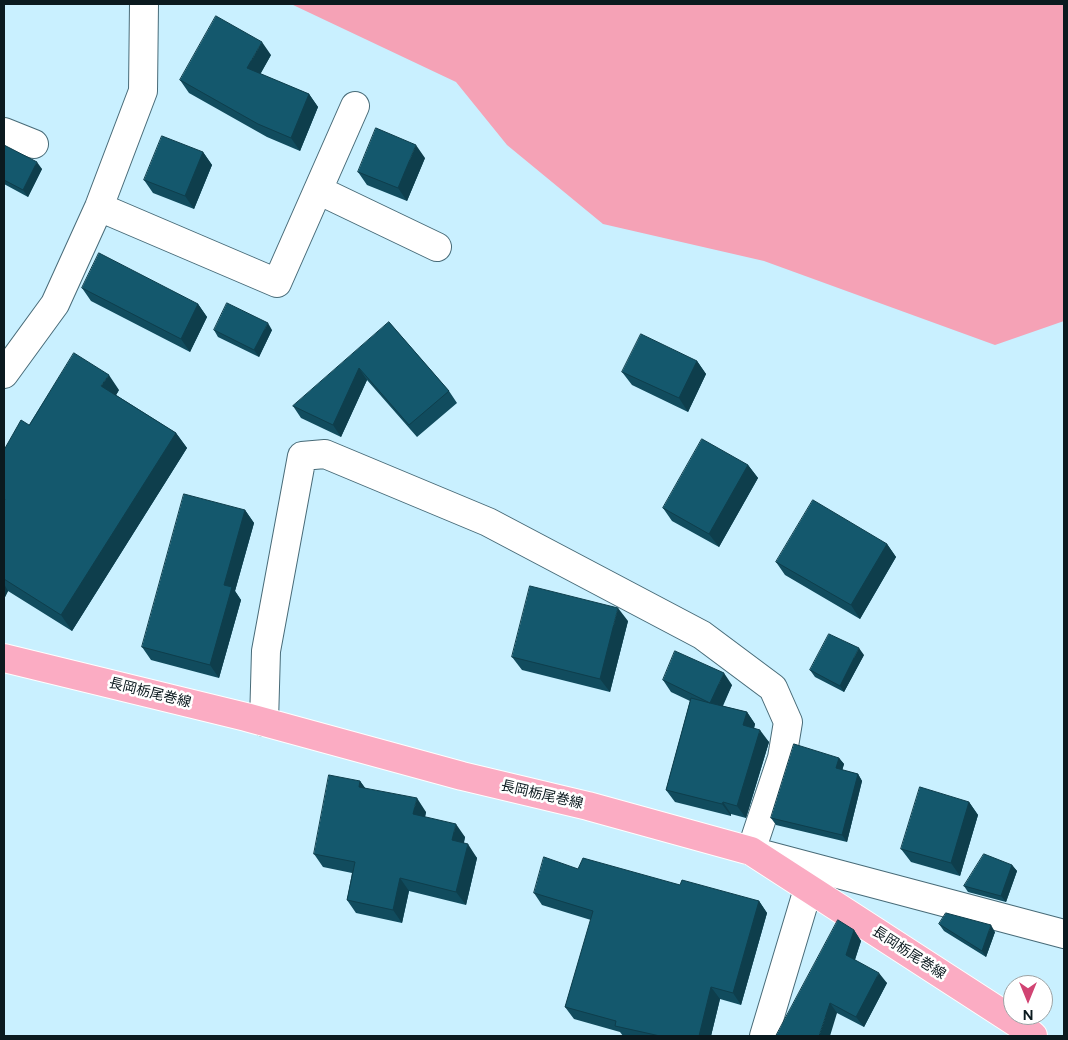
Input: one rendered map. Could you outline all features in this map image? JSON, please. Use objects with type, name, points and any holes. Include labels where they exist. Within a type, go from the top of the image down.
[{"type":"main road","name":"長岡栃尾巻線","points":[[4,658],[264,722],[453,773],[588,806],[751,851],[1034,1036]]},
{"type":"street","points":[[4,374],[56,304],[99,207],[143,91],[144,4]]},
{"type":"street","points":[[99,207],[277,283],[355,106]]},
{"type":"street","points":[[4,132],[34,144]]},
{"type":"street","points":[[318,190],[437,247]]},
{"type":"street","points":[[264,722],[266,651],[302,456],[325,454],[488,522],[702,634],[773,688],[788,722],[782,758],[751,851],[1064,934]]},
{"type":"street","points":[[764,1036],[808,890]]},
{"type":"shaded area","points":[[291,4],[1064,4],[1064,321],[995,345],[764,261],[603,224],[507,145],[456,82]]},
{"type":"building","points":[[216,16],[262,42],[247,68],[309,94],[291,138],[258,124],[180,80]]},
{"type":"building","points":[[376,128],[416,145],[398,188],[358,172]]},
{"type":"building","points":[[162,136],[203,152],[185,196],[144,180]]},
{"type":"building","points":[[4,145],[37,162],[23,190],[4,180]]},
{"type":"building","points":[[99,253],[198,304],[181,339],[82,288]]},
{"type":"building","points":[[227,303],[268,323],[254,350],[214,330]]},
{"type":"building","points":[[389,322],[449,391],[409,425],[359,368],[333,425],[293,406]]},
{"type":"building","points":[[641,334],[697,361],[679,398],[622,372]]},
{"type":"building","points":[[74,353],[109,375],[101,386],[176,433],[61,615],[4,579],[4,450],[21,420],[29,425]]},
{"type":"building","points":[[702,439],[748,465],[709,534],[663,508]]},
{"type":"building","points":[[184,494],[245,510],[224,585],[232,587],[210,665],[142,647]]},
{"type":"building","points":[[813,500],[887,544],[851,605],[776,562]]},
{"type":"building","points":[[530,586],[618,608],[600,679],[512,657]]},
{"type":"building","points":[[829,634],[859,648],[840,686],[810,670]]},
{"type":"building","points":[[675,651],[724,673],[710,703],[663,680]]},
{"type":"building","points":[[691,698],[747,712],[743,725],[760,730],[737,806],[666,790]]},
{"type":"building","points":[[794,744],[839,758],[836,768],[858,774],[842,835],[771,818]]},
{"type":"building","points":[[329,775],[360,781],[359,787],[417,798],[413,814],[456,824],[452,840],[468,844],[456,892],[400,878],[393,910],[347,900],[355,862],[314,854]]},
{"type":"building","points":[[920,787],[969,802],[951,863],[901,849]]},
{"type":"building","points":[[984,854],[1012,865],[1001,896],[964,886]]},
{"type":"building","points":[[544,857],[578,869],[583,858],[680,885],[682,880],[759,901],[733,993],[711,987],[699,1036],[660,1036],[615,1026],[616,1021],[565,1007],[593,911],[534,893]]},
{"type":"building","points":[[946,913],[991,925],[982,951],[939,924]]},
{"type":"building","points":[[838,920],[854,930],[846,955],[879,973],[856,1017],[830,1003],[819,1036],[776,1036]]}]
